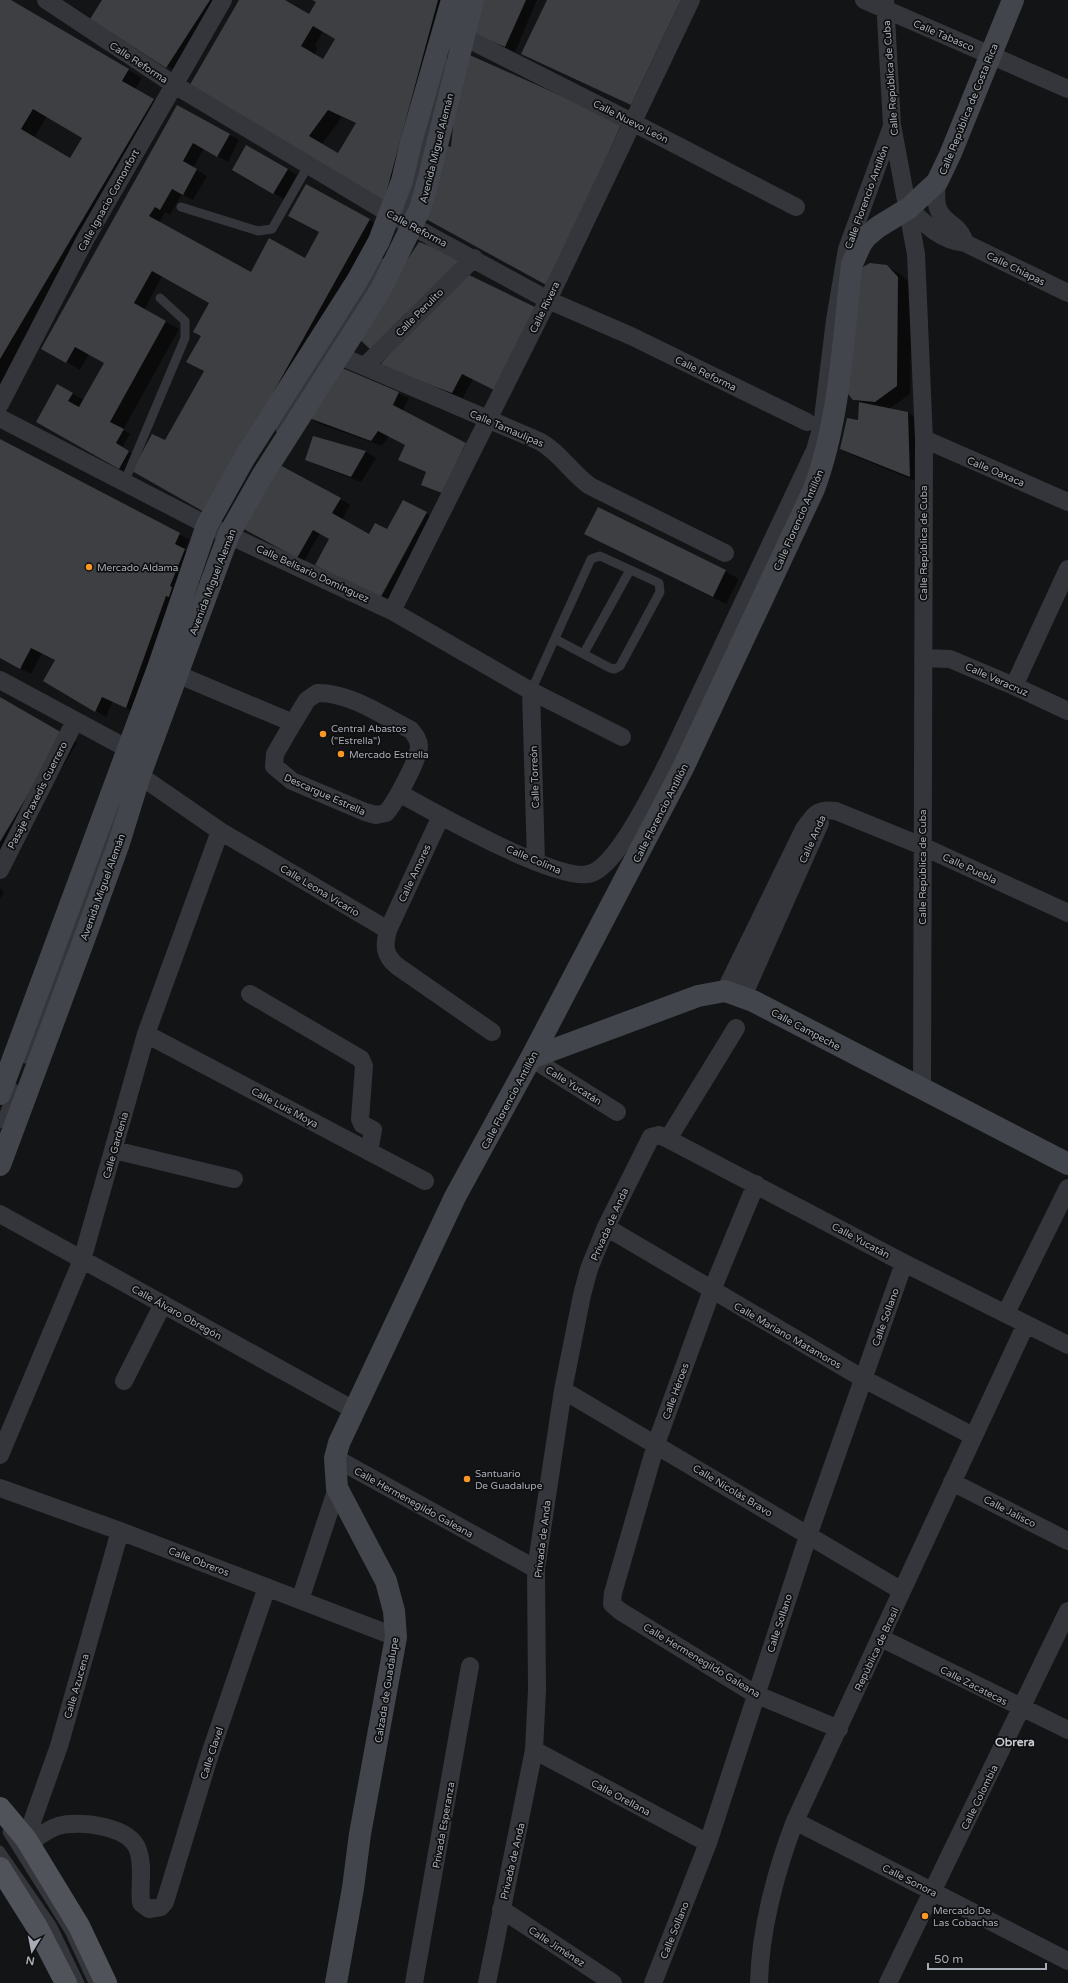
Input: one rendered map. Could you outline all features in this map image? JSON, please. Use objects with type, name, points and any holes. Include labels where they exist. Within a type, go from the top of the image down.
[{"type":"main road","points":[[0,1808],[28,1841],[79,1926],[106,1983]]},
{"type":"main road","points":[[0,1868],[37,1927],[66,1983]]},
{"type":"street","name":"Calle Ignacio Comonfort","points":[[0,404],[85,240],[173,84],[223,0]]},
{"type":"street","name":"Avenida Miguel Alemán","points":[[8,1088],[130,767],[158,668],[219,530],[262,476],[340,356],[380,290],[401,222],[402,181],[411,142],[452,0]]},
{"type":"street","name":"Avenida Miguel Alemán","points":[[0,1165],[119,843],[130,767],[179,674],[219,530],[245,457],[369,262],[427,188],[457,39],[473,0]]},
{"type":"street","name":"Calle Rivera","points":[[392,611],[548,300],[691,0]]},
{"type":"street","name":"Calle Tabasco","points":[[864,0],[885,5],[1068,90]]},
{"type":"street","name":"Calle República de Costa Rica","points":[[909,208],[937,182],[950,155],[1013,0]]},
{"type":"street","name":"Calle Reforma","points":[[56,3],[173,84],[401,222],[474,258],[548,300],[631,336],[807,422]]},
{"type":"street","name":"Calle República de Cuba","points":[[885,5],[892,125],[909,208],[916,254],[924,439],[922,1090]]},
{"type":"street","name":"Calle Nuevo León","points":[[457,39],[632,122],[796,207]]},
{"type":"street","name":"Calle Florencio Antillón","points":[[668,762],[815,450],[822,426],[835,320],[847,249],[892,125]]},
{"type":"street","name":"Calle Chiapas","points":[[937,182],[935,195],[938,211],[945,221],[959,232],[965,243]]},
{"type":"street","name":"Calle Florencio Antillón","points":[[354,1410],[455,1197],[531,1058],[683,768],[814,489],[824,464],[831,432],[852,264],[861,244],[872,231],[909,208]]},
{"type":"street","name":"Calle Chiapas","points":[[909,208],[936,234],[955,242],[965,243],[1068,293]]},
{"type":"street","name":"Calle Perulito","points":[[365,366],[474,258]]},
{"type":"street","name":"Calle Tamaulipas","points":[[340,356],[551,447],[572,470],[590,486],[725,553]]},
{"type":"street","name":"Calle Belisario Domínguez","points":[[0,418],[124,483],[219,530],[392,611],[531,691],[622,737]]},
{"type":"street","name":"Calle Oaxaca","points":[[924,439],[1068,502]]},
{"type":"street","points":[[1014,686],[1068,569]]},
{"type":"street","name":"Calle Veracruz","points":[[923,658],[950,659],[1068,711]]},
{"type":"street","points":[[179,674],[293,722]]},
{"type":"street","name":"Calle Leona Vicario","points":[[0,680],[75,720],[130,767],[220,831],[388,930]]},
{"type":"street","name":"Calle Torreón","points":[[531,691],[536,862]]},
{"type":"street","name":"Descargue Estrella","points":[[317,693],[327,693],[344,696],[411,730],[418,739],[419,746],[417,756],[399,793],[386,813],[376,815],[283,776],[274,766],[275,754],[293,722],[310,696],[317,693]]},
{"type":"street","name":"Pasaje Praxedis Guerrero","points":[[0,870],[75,720]]},
{"type":"street","name":"Calle Colima","points":[[399,793],[441,816],[536,862],[579,876],[591,874],[603,867],[632,827],[668,762]]},
{"type":"street","name":"Calle Puebla","points":[[826,809],[858,819],[922,846],[1068,913]]},
{"type":"street","name":"Calle Anda","points":[[734,994],[804,829],[813,815],[826,809]]},
{"type":"street","name":"Calle Amores","points":[[388,930],[441,816]]},
{"type":"street","name":"Calle Gardenia","points":[[0,1455],[82,1260],[146,1034],[220,831]]},
{"type":"street","points":[[388,930],[385,947],[390,959],[492,1032]]},
{"type":"street","points":[[250,994],[361,1059],[364,1066],[360,1119],[362,1124],[373,1130],[369,1152]]},
{"type":"street","points":[[531,1058],[698,996],[734,994]]},
{"type":"street","name":"Calle Campeche","points":[[734,994],[1068,1164]]},
{"type":"street","points":[[661,1137],[736,1028]]},
{"type":"street","name":"Calle Luis Moya","points":[[146,1034],[425,1181]]},
{"type":"street","name":"Calle Yucatán","points":[[531,1058],[617,1112]]},
{"type":"street","name":"Calle Yucatán","points":[[661,1137],[756,1184],[904,1263],[1068,1345]]},
{"type":"street","name":"Privada de Anda","points":[[487,1983],[501,1909],[519,1833],[534,1750],[537,1690],[536,1569],[563,1390],[589,1269],[606,1227],[648,1142],[661,1137]]},
{"type":"street","points":[[114,1150],[234,1179]]},
{"type":"street","name":"Calle Héroes","points":[[612,1604],[613,1593],[656,1444],[712,1290],[756,1184]]},
{"type":"street","points":[[1006,1314],[1068,1188]]},
{"type":"street","name":"Calle Álvaro Obregón","points":[[0,1214],[354,1410]]},
{"type":"street","name":"Calle Mariano Matamoros","points":[[606,1227],[862,1378],[973,1436]]},
{"type":"street","name":"Calle Sollano","points":[[653,1983],[708,1843],[755,1694],[808,1536],[862,1378],[904,1263]]},
{"type":"street","points":[[124,1381],[163,1304]]},
{"type":"street","name":"República de Brasil","points":[[759,1983],[760,1954],[784,1850],[795,1821],[1026,1324]]},
{"type":"street","name":"Calle Nicolás Bravo","points":[[563,1390],[902,1591]]},
{"type":"street","name":"Calzada de Guadalupe","points":[[336,1983],[353,1888],[360,1834],[396,1637],[394,1611],[386,1581],[337,1488],[335,1458],[339,1443],[354,1410]]},
{"type":"street","name":"Calle Hermenegildo Galeana","points":[[335,1458],[536,1569]]},
{"type":"street","name":"Calle Jalisco","points":[[952,1482],[1068,1541]]},
{"type":"street","name":"Calle Obreros","points":[[0,1488],[120,1530],[396,1637]]},
{"type":"street","points":[[300,1600],[337,1488]]},
{"type":"street","name":"Calle Azucena","points":[[28,1841],[59,1746],[120,1530]]},
{"type":"street","name":"Calle Clavel","points":[[28,1841],[57,1826],[70,1824],[104,1827],[123,1833],[134,1842],[139,1851],[141,1903],[149,1909],[160,1907],[165,1902],[210,1754],[267,1587]]},
{"type":"street","name":"Calle Hermenegildo Galeana","points":[[612,1604],[620,1611],[755,1694],[839,1729]]},
{"type":"street","name":"Calle Colombia","points":[[888,1983],[1022,1709],[1068,1611]]},
{"type":"street","name":"Calle Zacatecas","points":[[881,1638],[1022,1709],[1068,1730]]},
{"type":"street","name":"Privada Esperanza","points":[[414,1983],[470,1666]]},
{"type":"street","name":"Calle Orellana","points":[[534,1750],[708,1843]]},
{"type":"street","name":"Calle Sonora","points":[[795,1821],[1068,1961]]},
{"type":"street","name":"Calle Jiménez","points":[[501,1909],[613,1983]]},
{"type":"lane","points":[[457,39],[462,0]]},
{"type":"lane","points":[[401,222],[422,159],[447,55]]},
{"type":"lane","points":[[181,207],[258,231],[267,231],[272,229],[308,166]]},
{"type":"lane","points":[[275,436],[327,349],[386,256]]},
{"type":"lane","points":[[124,483],[184,338],[184,321],[160,298]]},
{"type":"lane","points":[[243,489],[259,463]]},
{"type":"lane","points":[[531,691],[556,639],[591,558],[600,556],[659,583],[660,592],[620,666],[615,669],[610,668],[556,639]]},
{"type":"lane","points":[[584,653],[630,570]]},
{"type":"lane","points":[[130,767],[177,652],[204,573]]},
{"type":"lane","points":[[22,1067],[124,792]]},
{"type":"lane","points":[[0,1124],[8,1088]]},
{"type":"lane","points":[[0,1824],[10,1836],[69,1931],[93,1983]]},
{"type":"lane","points":[[0,1850],[52,1924],[80,1983]]},
{"type":"building","points":[[0,0],[11,0],[129,69],[122,81],[154,99],[0,359]],"holes":[[[33,109],[82,138],[70,158],[21,129]]]},
{"type":"building","points":[[102,0],[210,0],[166,68],[90,19]]},
{"type":"building","points":[[239,0],[285,0],[309,14],[316,2],[312,0],[438,0],[384,201],[188,88]],"holes":[[[313,26],[335,39],[323,59],[301,46]],[[328,110],[356,123],[338,153],[309,136]]]},
{"type":"building","points":[[482,0],[526,0],[505,47],[475,34]]},
{"type":"building","points":[[547,0],[681,0],[631,105],[521,54]]},
{"type":"building","points":[[463,52],[622,123],[548,286],[424,218],[440,144],[451,147],[457,82]]},
{"type":"building","points":[[177,105],[230,134],[217,157],[193,143],[183,161],[197,169],[183,195],[172,189],[160,210],[155,207],[149,216],[251,272],[269,238],[305,258],[319,232],[288,216],[306,184],[370,219],[206,513],[132,471],[152,434],[165,440],[204,371],[186,362],[201,336],[193,332],[209,303],[152,271],[134,303],[166,321],[110,422],[124,429],[116,443],[129,451],[119,469],[36,422],[57,384],[73,393],[68,401],[79,407],[104,363],[75,347],[66,363],[41,349]]},
{"type":"building","points":[[246,145],[288,169],[273,194],[232,170]]},
{"type":"building","points":[[419,242],[464,258],[371,350],[357,337]]},
{"type":"building","points":[[870,263],[887,265],[898,277],[897,386],[875,402],[853,400],[843,388],[861,268]]},
{"type":"building","points":[[467,274],[535,307],[494,390],[462,374],[452,393],[379,366],[401,340]]},
{"type":"building","points":[[340,367],[399,392],[393,405],[466,443],[442,493],[421,485],[426,472],[398,460],[405,445],[378,431],[371,441],[309,418]]},
{"type":"building","points":[[859,402],[908,412],[910,477],[840,449],[847,418],[858,420]]},
{"type":"building","points":[[313,436],[366,451],[351,477],[305,460]]},
{"type":"building","name":"Mercado Aldama","points":[[0,439],[180,533],[175,544],[185,549],[170,586],[172,587],[169,597],[166,596],[126,708],[102,697],[95,712],[43,681],[55,660],[31,648],[20,669],[0,658]]},
{"type":"building","points":[[278,464],[341,498],[332,513],[369,534],[375,523],[387,529],[403,500],[427,512],[379,600],[315,565],[329,539],[313,530],[297,558],[242,528]]},
{"type":"building","points":[[598,507],[726,570],[713,597],[584,534]]},
{"type":"building","points":[[0,697],[64,734],[0,842]]},
{"type":"place","name":"Mercado Aldama","points":[[89,567]]},
{"type":"place","name":"Central Abastos (\"Estrella\")","points":[[323,734]]},
{"type":"place","name":"Mercado Estrella","points":[[341,754]]},
{"type":"place","name":"Santuario De Guadalupe","points":[[467,1479]]},
{"type":"place","name":"Mercado De Las Cobachas","points":[[925,1916]]},
{"type":"district","name":"Obrera","points":[[1015,1742]]}]
